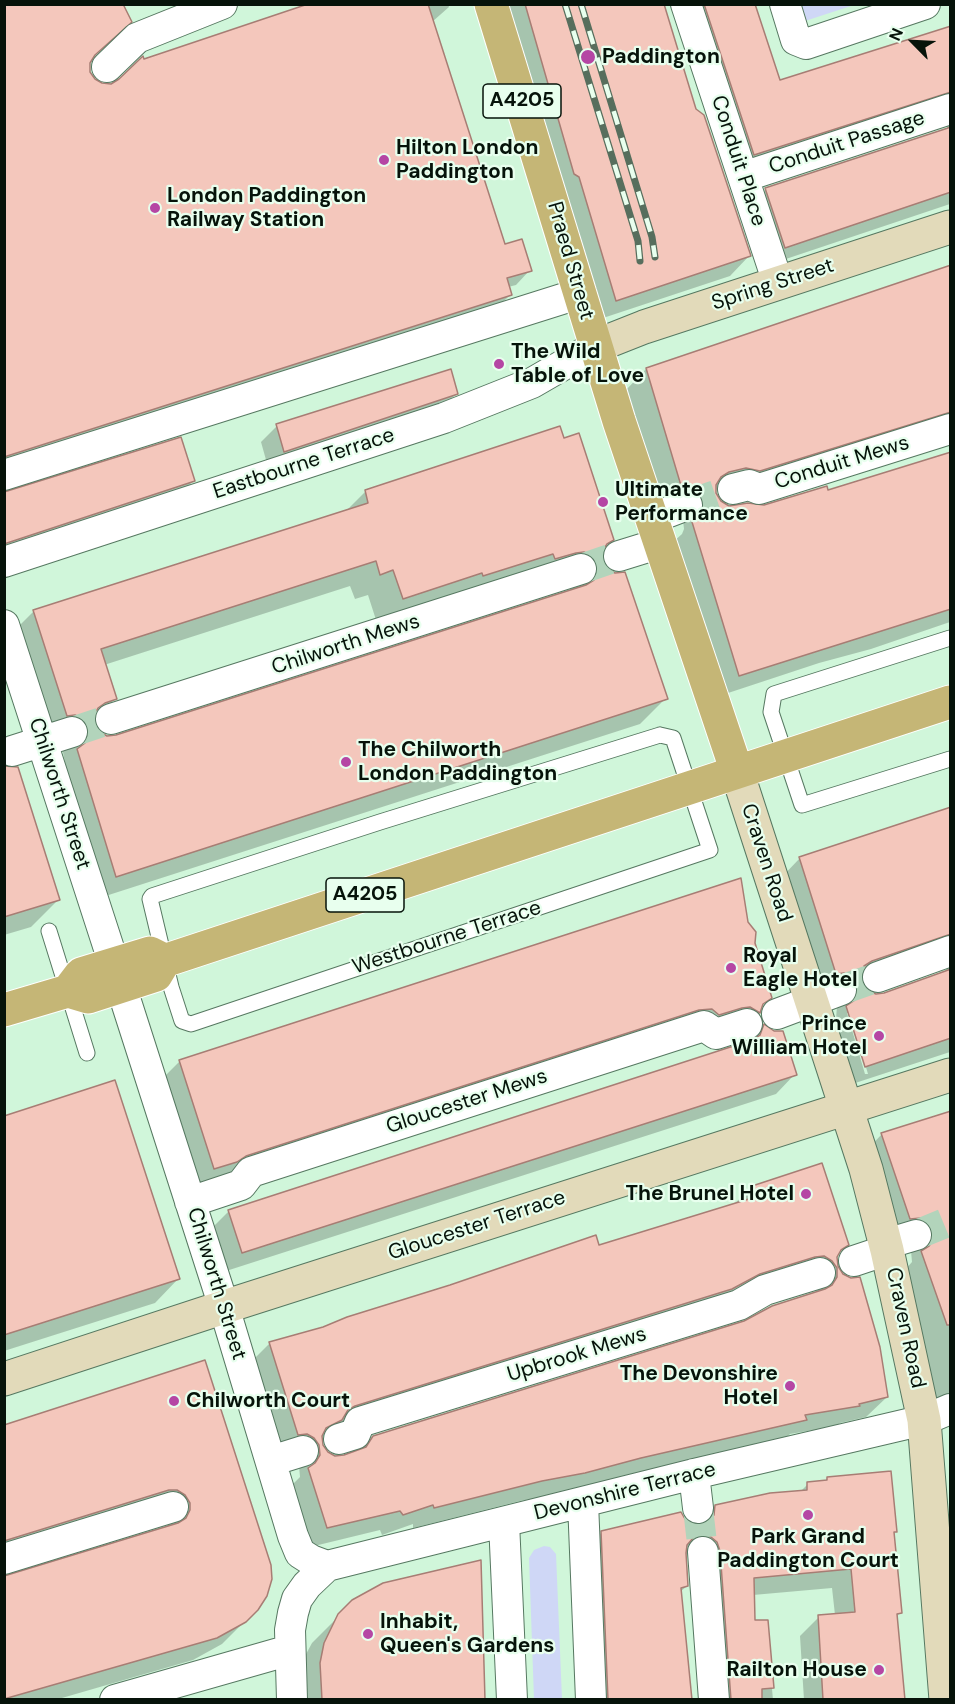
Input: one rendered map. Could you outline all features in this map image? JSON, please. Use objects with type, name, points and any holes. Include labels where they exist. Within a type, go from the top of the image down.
[{"type":"main road","name":"Praed Street","points":[[491,4],[596,346]]},
{"type":"main road","name":"Craven Road","points":[[596,346],[736,772]]},
{"type":"main road","points":[[736,772],[951,702]]},
{"type":"main road","name":"A4205","points":[[4,1010],[68,991],[88,997],[117,975],[156,975],[165,960],[736,772]]},
{"type":"street","points":[[108,67],[137,38],[222,4]]},
{"type":"street","name":"Conduit Place","points":[[686,4],[778,283]]},
{"type":"street","points":[[785,4],[796,40],[806,44],[925,4]]},
{"type":"street","name":"Conduit Passage","points":[[743,177],[951,109]]},
{"type":"street","name":"Spring Street","points":[[596,346],[636,330],[951,227]]},
{"type":"street","points":[[4,475],[580,293]]},
{"type":"street","name":"Eastbourne Terrace","points":[[4,562],[444,418],[532,383],[596,346]]},
{"type":"street","name":"Conduit Mews","points":[[733,489],[749,485],[759,489],[951,429]]},
{"type":"street","points":[[619,556],[657,530],[687,505]]},
{"type":"street","name":"Chilworth Mews","points":[[111,719],[581,569]]},
{"type":"street","name":"Chilworth Street","points":[[4,625],[224,1306],[293,1536],[300,1553],[327,1566]]},
{"type":"street","points":[[12,752],[72,732]]},
{"type":"street","name":"Craven Road","points":[[736,772],[845,1109],[896,1243],[937,1414],[946,1700]]},
{"type":"street","points":[[878,977],[951,951]]},
{"type":"street","points":[[777,1014],[841,990]]},
{"type":"street","name":"Gloucester Mews","points":[[190,1202],[241,1185],[251,1172],[682,1033],[704,1026],[716,1034],[747,1024]]},
{"type":"street","name":"Gloucester Terrace","points":[[4,1379],[224,1306],[951,1075]]},
{"type":"street","points":[[854,1261],[896,1243]]},
{"type":"street","name":"Upbrook Mews","points":[[339,1439],[356,1434],[360,1422],[739,1305],[765,1290],[820,1273]]},
{"type":"street","name":"Devonshire Terrace","points":[[327,1566],[937,1414]]},
{"type":"street","points":[[271,1461],[303,1451]]},
{"type":"street","points":[[694,1474],[698,1508]]},
{"type":"street","points":[[583,1502],[591,1700]]},
{"type":"street","points":[[4,1559],[173,1507]]},
{"type":"street","points":[[504,1522],[512,1700]]},
{"type":"street","points":[[703,1552],[714,1700]]},
{"type":"street","points":[[292,1700],[290,1630],[297,1599],[307,1585],[327,1566]]},
{"type":"street","points":[[115,1700],[290,1650]]},
{"type":"lane","points":[[951,638],[774,694],[771,712],[802,804],[951,759]]},
{"type":"lane","name":"Westbourne Terrace","points":[[660,735],[673,738],[710,850],[191,1024],[182,1021],[165,960],[150,899],[152,896],[660,735]]},
{"type":"lane","points":[[49,931],[87,1053]]},
{"type":"shaded area","points":[[800,4],[854,5],[805,21]]},
{"type":"shaded area","points":[[544,1546],[550,1547],[556,1554],[562,1699],[534,1699],[529,1558],[534,1550]]},
{"type":"building","points":[[4,4],[123,4],[132,22],[95,55],[90,63],[90,72],[95,79],[111,84],[143,56],[144,59],[308,4],[428,4],[505,244],[522,239],[532,271],[507,278],[512,295],[4,457]]},
{"type":"building","points":[[525,4],[664,4],[696,109],[704,115],[751,256],[616,301],[579,177],[574,174]]},
{"type":"building","points":[[704,4],[755,4],[780,80],[951,26],[951,92],[754,155]]},
{"type":"building","points":[[951,127],[951,192],[785,248],[765,188]]},
{"type":"building","points":[[951,265],[951,412],[760,471],[746,468],[729,472],[721,477],[716,485],[716,493],[721,501],[729,506],[748,503],[764,505],[827,486],[828,490],[951,452],[951,609],[739,676],[692,522],[701,515],[704,507],[703,499],[697,491],[690,488],[682,489],[646,368]]},
{"type":"building","points":[[451,369],[458,394],[284,452],[276,424]]},
{"type":"building","points":[[560,426],[564,438],[579,433],[614,540],[607,544],[602,552],[603,562],[615,573],[625,572],[668,699],[116,877],[77,749],[85,743],[89,736],[89,727],[83,719],[75,715],[67,716],[33,610],[368,503],[365,490]],"holes":[[[584,552],[592,556],[598,564],[598,573],[594,580],[586,585],[116,735],[107,736],[95,725],[94,716],[98,708],[117,699],[101,649],[376,561],[380,575],[393,570],[403,599],[482,573],[483,576],[553,554],[555,559]]]},
{"type":"building","points":[[181,437],[195,481],[4,544],[4,492]]},
{"type":"building","points":[[4,766],[18,767],[60,900],[4,917]]},
{"type":"building","points":[[951,807],[951,934],[872,961],[864,966],[861,975],[866,990],[876,994],[951,969],[951,1038],[865,1067],[846,1006],[855,1000],[858,993],[857,985],[851,976],[844,973],[836,974],[799,857]]},
{"type":"building","points":[[741,878],[748,922],[756,932],[755,943],[772,998],[763,1004],[760,1013],[750,1007],[719,1015],[712,1009],[699,1010],[246,1156],[237,1162],[214,1169],[179,1060]]},
{"type":"building","points":[[764,1024],[774,1031],[783,1031],[797,1075],[242,1253],[228,1210],[752,1040],[760,1035]]},
{"type":"building","points":[[115,1080],[180,1279],[4,1335],[4,1116]]},
{"type":"building","points":[[951,1111],[951,1325],[947,1325],[921,1251],[933,1240],[932,1230],[921,1218],[910,1219],[881,1133]]},
{"type":"building","points":[[822,1163],[849,1245],[841,1250],[837,1257],[838,1266],[843,1274],[851,1278],[860,1277],[880,1347],[888,1397],[859,1404],[860,1406],[805,1415],[807,1420],[585,1473],[542,1481],[434,1508],[433,1505],[403,1515],[400,1511],[327,1528],[308,1468],[320,1455],[319,1445],[307,1434],[298,1435],[269,1342],[323,1327],[347,1317],[450,1285],[596,1235],[599,1245],[752,1198],[749,1187]],"holes":[[[824,1256],[837,1268],[837,1277],[832,1285],[772,1306],[744,1321],[373,1436],[366,1447],[344,1455],[335,1456],[323,1445],[322,1436],[326,1428],[342,1420],[348,1410],[355,1406],[732,1289],[760,1274],[815,1257]]]},
{"type":"building","points":[[205,1360],[271,1565],[272,1579],[267,1596],[246,1622],[217,1638],[4,1699],[4,1576],[178,1523],[186,1518],[190,1510],[190,1503],[185,1495],[177,1490],[169,1490],[4,1541],[4,1425]]},
{"type":"building","points":[[891,1471],[902,1613],[897,1614],[905,1700],[823,1700],[818,1615],[855,1612],[851,1569],[754,1578],[755,1620],[768,1620],[774,1688],[762,1689],[762,1700],[731,1700],[720,1551],[717,1542],[711,1537],[702,1535],[694,1537],[687,1545],[688,1586],[681,1588],[692,1700],[608,1700],[601,1531],[681,1512],[691,1524],[701,1525],[714,1515],[715,1505],[770,1493],[807,1490],[807,1482],[827,1480],[827,1477]]},
{"type":"building","name":"Inhabit, Queen's Gardens","points":[[481,1560],[485,1700],[322,1700],[320,1663],[324,1643],[338,1614],[352,1600],[383,1583]]},
{"type":"tunnel","points":[[687,505],[733,489]]},
{"type":"tunnel","points":[[581,569],[619,556]]},
{"type":"tunnel","points":[[72,732],[111,719]]},
{"type":"tunnel","points":[[841,990],[878,977]]},
{"type":"tunnel","points":[[916,1235],[950,1221]]},
{"type":"tunnel","points":[[698,1508],[703,1552]]},
{"type":"railway","points":[[565,4],[638,241],[640,261]]},
{"type":"railway","points":[[581,4],[652,237],[655,257]]},
{"type":"place","name":"Paddington","points":[[588,57]]},
{"type":"place","name":"Hilton London Paddington","points":[[384,160]]},
{"type":"place","name":"London Paddington Railway Station","points":[[155,208]]},
{"type":"place","name":"The Wild Table of Love","points":[[499,364]]},
{"type":"place","name":"Ultimate Performance","points":[[603,502]]},
{"type":"place","name":"The Chilworth London Paddington","points":[[346,762]]},
{"type":"place","name":"Royal Eagle Hotel","points":[[731,968]]},
{"type":"place","name":"Prince William Hotel","points":[[879,1036]]},
{"type":"place","name":"The Brunel Hotel","points":[[806,1194]]},
{"type":"place","name":"The Devonshire Hotel","points":[[790,1386]]},
{"type":"place","name":"Chilworth Court","points":[[174,1401]]},
{"type":"place","name":"Park Grand Paddington Court","points":[[808,1515]]},
{"type":"place","name":"Inhabit, Queen's Gardens","points":[[368,1634]]},
{"type":"place","name":"Railton House","points":[[879,1670]]}]
